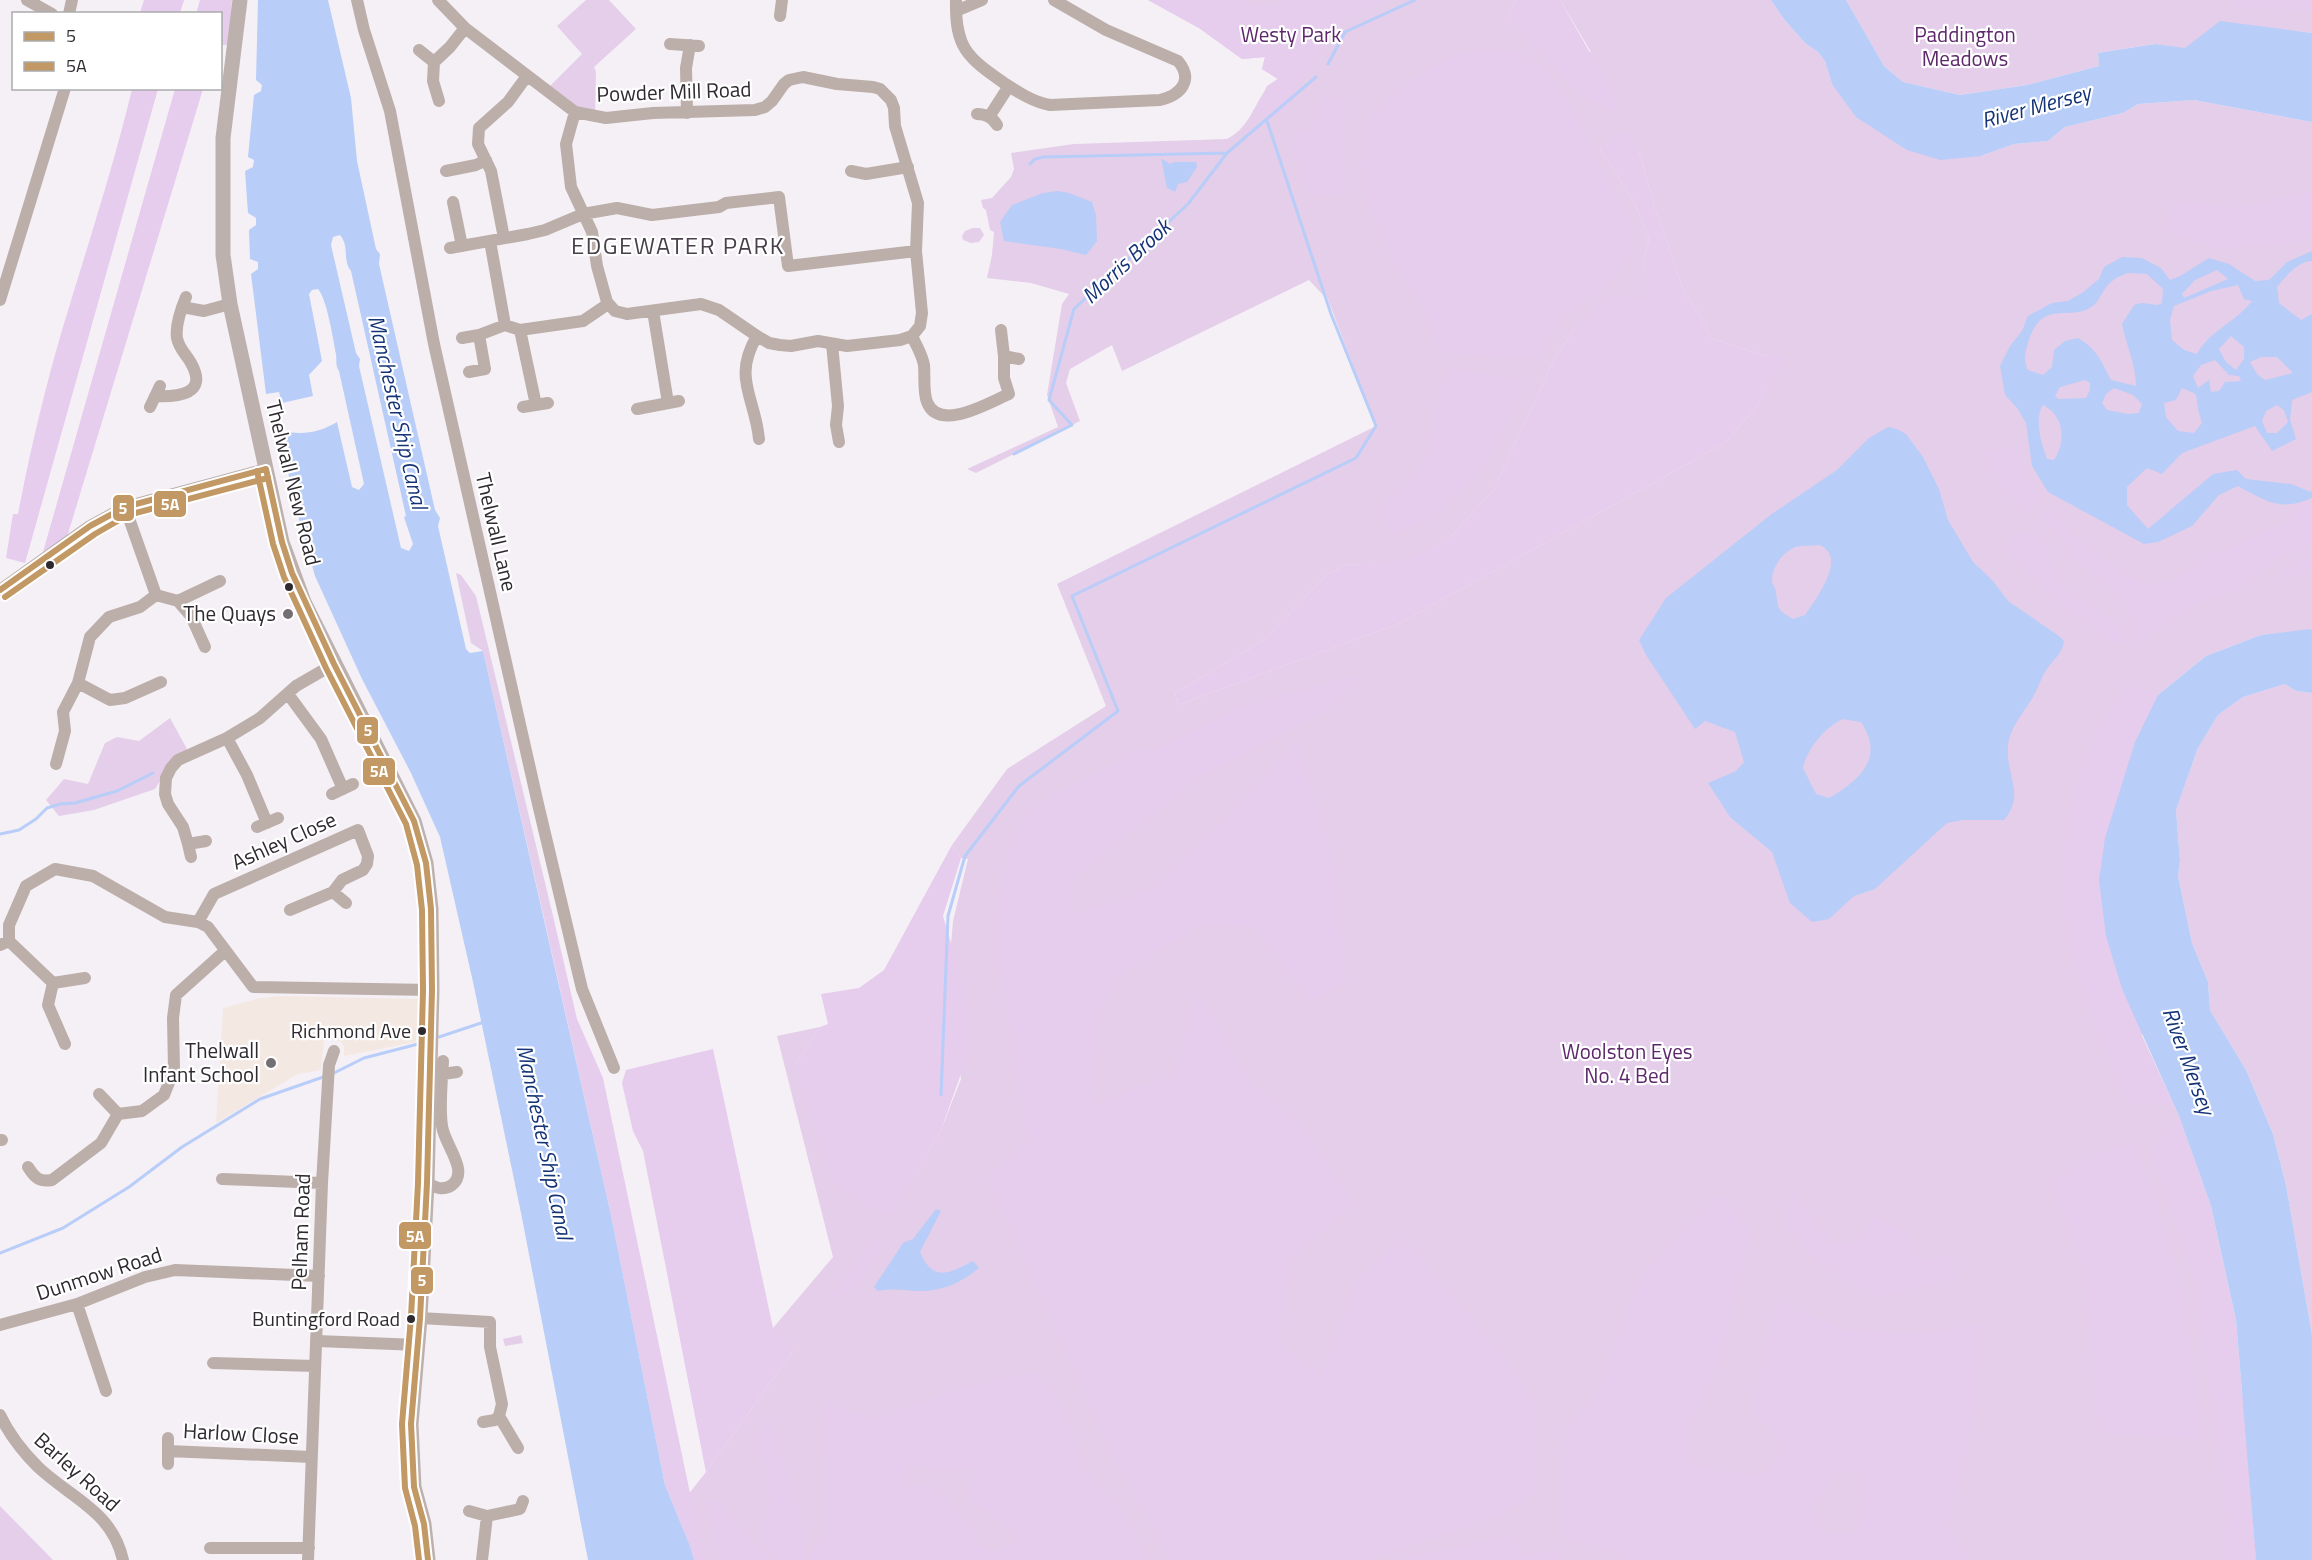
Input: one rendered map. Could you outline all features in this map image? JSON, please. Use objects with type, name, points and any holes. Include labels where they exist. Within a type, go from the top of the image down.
[{"type":"main road","name":"Thelwall New Road","points":[[240,0],[223,138],[221,177],[223,255],[230,304],[282,542],[292,573],[334,664],[414,821],[426,863],[431,909],[432,990],[427,1183],[420,1318],[411,1424],[411,1465],[414,1487],[424,1524],[428,1560]]},
{"type":"street","points":[[27,0],[48,12]]},
{"type":"street","name":"Thelwall Lane","points":[[357,0],[364,30],[390,111],[434,344],[582,989],[614,1068]]},
{"type":"street","name":"Powder Mill Road","points":[[438,0],[465,28],[575,112],[606,118],[755,110],[765,107],[784,84],[796,78],[811,78],[837,84],[880,89],[891,100],[894,108],[895,126],[918,203],[916,251],[922,313],[920,326],[912,336]]},
{"type":"street","points":[[780,16],[782,0]]},
{"type":"street","points":[[982,0],[956,6],[956,26],[962,44],[974,61],[1034,101],[1050,105],[1160,100],[1176,95],[1182,88],[1185,74],[1178,62],[1106,30],[1054,0]]},
{"type":"street","points":[[439,101],[434,81],[434,62],[465,28]]},
{"type":"street","points":[[670,44],[694,46],[686,68],[687,112]]},
{"type":"street","points":[[419,50],[434,62]]},
{"type":"street","points":[[504,238],[491,171],[478,144],[479,128],[508,102],[526,76]]},
{"type":"street","points":[[988,119],[1009,86]]},
{"type":"street","points":[[0,300],[64,90]]},
{"type":"street","name":"Powder Mill Road","points":[[575,112],[566,144],[567,165],[571,187],[592,232],[597,266],[608,304]]},
{"type":"street","points":[[446,171],[476,165],[486,160]]},
{"type":"street","points":[[850,171],[866,174],[908,167]]},
{"type":"street","points":[[453,202],[456,247],[545,230],[583,214],[617,208],[652,215],[779,197],[788,266],[916,251]]},
{"type":"street","points":[[490,242],[505,325]]},
{"type":"street","points":[[155,397],[185,395],[192,390],[196,382],[191,363],[178,341],[176,332],[184,302],[204,311],[230,304]]},
{"type":"street","points":[[462,338],[479,335],[505,325],[520,330],[583,321],[608,304],[615,311],[627,314],[693,304],[710,306],[727,314],[769,343],[780,345],[791,346],[818,342],[847,346],[900,340],[912,336],[924,364],[927,402],[935,412],[947,416],[959,415],[1009,394],[1004,378],[1004,356],[1000,330]]},
{"type":"street","points":[[637,409],[674,402],[653,311]]},
{"type":"street","points":[[520,330],[536,405]]},
{"type":"street","points":[[469,372],[485,369],[479,335]]},
{"type":"street","points":[[757,336],[745,364],[745,382],[758,426],[759,439]]},
{"type":"street","points":[[832,344],[838,406],[836,426],[838,442]]},
{"type":"street","points":[[1004,356],[1019,359]]},
{"type":"street","points":[[0,590],[90,526],[125,507],[266,469]]},
{"type":"street","points":[[125,507],[156,595]]},
{"type":"street","points":[[178,601],[220,581]]},
{"type":"street","points":[[156,595],[178,601],[191,616],[205,647]]},
{"type":"street","points":[[56,764],[64,731],[63,712],[78,683],[90,637],[109,617],[140,607],[156,595]]},
{"type":"street","points":[[206,841],[189,851],[183,826],[168,804],[165,794],[166,778],[171,768],[178,760],[227,738],[260,718],[309,678],[334,664]]},
{"type":"street","points":[[78,683],[110,700],[125,698],[161,682]]},
{"type":"street","points":[[288,694],[321,739],[342,789]]},
{"type":"street","points":[[227,738],[247,775],[267,823]]},
{"type":"street","name":"Ashley Close","points":[[198,922],[214,894],[358,830],[368,856],[363,870],[342,880],[333,892],[290,910]]},
{"type":"street","points":[[85,978],[52,983],[4,943],[9,925],[26,886],[56,869],[93,876],[165,917],[198,922],[208,927],[253,987],[432,990]]},
{"type":"street","points":[[333,892],[346,903]]},
{"type":"street","points":[[118,1114],[142,1111],[164,1095],[174,1070],[173,1018],[176,995],[225,951]]},
{"type":"street","points":[[52,983],[48,1005],[65,1044]]},
{"type":"street","name":"Pelham Road","points":[[309,1554],[322,1183],[329,1068],[334,1051]]},
{"type":"street","points":[[427,1183],[439,1189],[449,1187],[456,1182],[460,1172],[456,1159],[445,1140],[442,1125],[443,1061]]},
{"type":"street","points":[[443,1074],[456,1072]]},
{"type":"street","points":[[99,1094],[118,1114]]},
{"type":"street","points":[[28,1167],[35,1178],[43,1182],[52,1180],[101,1143],[118,1114]]},
{"type":"street","points":[[222,1179],[322,1183]]},
{"type":"street","name":"Dunmow Road","points":[[0,1324],[77,1304],[145,1277],[175,1270],[319,1276]]},
{"type":"street","points":[[77,1304],[106,1391]]},
{"type":"street","points":[[420,1318],[496,1322],[490,1347],[502,1404],[499,1416],[495,1420],[483,1422]]},
{"type":"street","points":[[317,1341],[418,1345]]},
{"type":"street","points":[[213,1363],[315,1366]]},
{"type":"street","name":"Barley Road","points":[[0,1415],[19,1446],[39,1467],[108,1523],[120,1545],[123,1560]]},
{"type":"street","points":[[499,1416],[518,1448]]},
{"type":"street","name":"Harlow Close","points":[[168,1464],[168,1444],[312,1457]]},
{"type":"street","points":[[469,1510],[487,1516],[523,1509]]},
{"type":"street","points":[[482,1560],[487,1516]]},
{"type":"street","points":[[210,1548],[309,1554]]},
{"type":"shaded area","name":"Thelwall Infant School","points":[[283,996],[420,999],[416,1042],[344,1056],[344,1047],[341,1042],[324,1040],[321,1070],[298,1074],[216,1123],[223,1008],[260,998]]},
{"type":"green space","points":[[144,0],[184,0],[180,12],[140,12]]},
{"type":"green space","points":[[200,0],[232,0],[229,45],[222,45],[222,12],[197,12]]},
{"type":"green space","points":[[586,0],[609,0],[636,29],[594,67],[596,72],[595,117],[545,91],[582,54],[557,26]]},
{"type":"green space","name":"Woolston Eyes No. 4 Bed","points":[[1148,0],[1516,0],[1508,18],[1591,52],[1560,0],[1771,0],[1805,43],[1818,52],[1825,61],[1832,84],[1981,156],[2014,144],[2048,141],[2065,127],[2123,113],[2138,104],[2194,100],[2312,122],[2312,630],[2261,635],[2206,656],[2158,695],[2142,1036],[2179,1116],[2244,1404],[2256,1560],[694,1560],[676,1510],[793,1351],[773,1328],[833,1257],[777,1036],[820,1027],[795,1065],[890,1214],[941,1130],[961,1079],[949,967],[953,921],[968,859],[961,858],[952,845],[1007,769],[1106,706],[1057,584],[1376,426],[1316,268],[1323,295],[1309,280],[1122,371],[1112,345],[1070,369],[1066,383],[1080,421],[976,473],[967,469],[1058,427],[1047,395],[1062,304],[1069,294],[1031,283],[987,278],[994,232],[990,230],[986,210],[981,200],[992,198],[1011,177],[1014,169],[1011,153],[1074,144],[1227,139],[1236,133],[1244,126],[1264,93],[1278,79],[1262,69],[1265,57],[1242,59],[1199,28]],"holes":[[[1600,149],[1639,151],[1655,208],[1683,289],[1713,339],[1766,356],[1785,356],[1758,404],[1725,443],[1400,623],[1178,705],[1175,693],[1261,642],[1329,573],[1346,565],[1406,562],[1453,535],[1494,489],[1554,360],[1574,329],[1648,299],[1644,262],[1649,238],[1634,202]]]},
{"type":"green space","name":"Westy Park","points":[[1148,0],[1239,0],[1241,3],[1274,7],[1282,0],[1388,0],[1342,20],[1302,79],[1288,108],[1267,121],[1256,108],[1267,86],[1278,79],[1262,69],[1265,57],[1242,59],[1199,28]]},
{"type":"green space","points":[[1516,0],[1560,0],[1613,93],[1618,116],[1575,90],[1508,18]]},
{"type":"green space","name":"Paddington Meadows","points":[[1846,0],[2312,0],[2312,33],[2221,22],[2185,49],[2155,44],[2098,53],[2099,66],[2027,85],[1960,95],[1903,82],[1884,66]]},
{"type":"green space","points":[[2234,0],[2312,0],[2312,12],[2235,7]]},
{"type":"green space","points":[[1488,50],[1516,52],[1544,65],[1575,113],[1608,180],[1631,220],[1632,247],[1623,267],[1601,289],[1563,316],[1552,332],[1540,359],[1449,353],[1440,349],[1422,306],[1399,271],[1383,238],[1367,198],[1362,163],[1365,132],[1374,112],[1414,78],[1453,56]]},
{"type":"green space","points":[[132,90],[158,90],[25,563],[6,558],[13,514],[18,514],[50,373]]},
{"type":"green space","points":[[175,90],[203,90],[67,537],[43,552]]},
{"type":"green space","points":[[1324,98],[1347,100],[1343,130],[1345,188],[1341,194],[1316,196],[1305,186],[1305,179],[1298,175],[1302,159],[1289,153],[1296,132],[1308,133]]},
{"type":"green space","points":[[1623,130],[1639,151],[1655,208],[1683,289],[1713,339],[1766,356],[1786,356],[1758,404],[1725,443],[1400,623],[1178,705],[1175,693],[1261,642],[1329,573],[1346,565],[1406,561],[1453,535],[1494,489],[1554,360],[1574,329],[1609,296],[1647,299],[1644,262],[1649,238],[1634,202],[1600,149]]},
{"type":"green space","points":[[2312,191],[2312,237],[2289,244],[2214,248],[2166,230],[2175,201],[2239,208]]},
{"type":"green space","points":[[980,228],[984,235],[979,242],[971,243],[963,240],[962,236],[965,231]]},
{"type":"green space","points":[[1449,369],[1523,380],[1515,407],[1485,464],[1465,488],[1430,520],[1392,534],[1381,513],[1392,494],[1414,478],[1429,456],[1439,396]]},
{"type":"green space","points":[[2022,445],[2024,466],[2041,497],[2032,506],[2030,515],[2018,500],[2012,500],[1984,454]]},
{"type":"green space","points":[[2306,501],[2312,504],[2312,547],[2279,556],[2244,586],[2191,606],[2136,644],[2134,624],[2123,599],[2070,555],[2062,536],[2041,518],[2056,508],[2068,531],[2103,559],[2142,584],[2169,583],[2207,557],[2289,521],[2294,504]]},
{"type":"green space","points":[[2023,532],[2037,533],[2048,545],[2051,564],[2060,586],[2128,632],[2117,645],[2052,597],[2003,546]]},
{"type":"green space","points":[[2312,557],[2312,572],[2278,580],[2295,560]]},
{"type":"green space","points":[[456,573],[461,575],[476,596],[553,916],[544,918],[483,651],[471,643]]},
{"type":"green space","points":[[1360,674],[1329,709],[1202,775],[1070,880],[1071,916],[1152,890],[1224,821],[1297,742],[1334,862],[1345,981],[1310,1002],[1256,927],[1199,925],[1115,977],[1096,1021],[1092,1105],[1175,1075],[1198,993],[1248,1080],[1296,1120],[1353,1203],[1288,1261],[1279,1343],[1321,1378],[1357,1281],[1402,1237],[1496,1348],[1534,1401],[1536,1492],[1500,1514],[1366,1560],[1170,1560],[1104,1436],[988,1176],[1028,1141],[998,949],[1000,900],[1006,864],[1016,832],[1031,811],[1047,799],[1114,764],[1135,750],[1150,751],[1237,709]]},
{"type":"green space","points":[[2127,684],[2158,695],[2135,742],[2142,1036],[2173,1103],[2129,1104],[2084,992],[2073,954],[2065,904],[2065,854],[2079,780],[2095,737]]},
{"type":"green space","points":[[2285,684],[2296,691],[2312,693],[2312,1335],[2286,1185],[2273,1134],[2246,1070],[2210,1010],[2208,982],[2192,943],[2178,876],[2180,861],[2176,810],[2198,748],[2218,715],[2243,697]]},
{"type":"green space","points":[[170,718],[187,749],[172,761],[155,789],[94,810],[59,816],[46,800],[64,779],[88,784],[105,743],[117,737],[139,741]]},
{"type":"green space","points":[[952,845],[961,858],[943,916],[956,960],[968,1015],[968,1054],[941,1130],[890,1215],[865,1204],[834,1183],[795,1065],[820,1027],[828,1024],[821,994],[859,988],[884,970]]},
{"type":"green space","points":[[553,916],[577,1019],[603,1078],[704,1560],[694,1560],[665,1485],[611,1215],[544,918]]},
{"type":"green space","points":[[713,1049],[773,1328],[778,1331],[793,1351],[706,1472],[643,1151],[633,1131],[622,1083],[626,1070]]},
{"type":"green space","points":[[2179,1116],[2211,1206],[2236,1320],[2256,1560],[2225,1560],[2227,1515],[2194,1278],[2152,1153]]},
{"type":"green space","points":[[2134,1143],[2154,1194],[2183,1291],[2202,1440],[2100,1432],[2085,1269],[2052,1181],[2091,1157]]},
{"type":"green space","points":[[1792,1192],[1832,1243],[1860,1244],[1873,1215],[1908,1236],[1921,1261],[1952,1256],[1955,1278],[1878,1296],[1824,1267],[1786,1226]]},
{"type":"green space","points":[[1721,1193],[1750,1233],[1720,1358],[1688,1427],[1687,1460],[1719,1472],[1765,1475],[1786,1444],[1753,1410],[1776,1302],[1848,1330],[1912,1335],[1978,1325],[1974,1413],[1947,1529],[1968,1560],[1623,1560],[1624,1555],[1564,1536],[1565,1426],[1597,1395],[1640,1278]],"holes":[[[1859,1470],[1864,1504],[1855,1535],[1822,1534],[1812,1509],[1833,1474]]]},
{"type":"green space","points":[[873,1239],[883,1246],[851,1291],[831,1298]]},
{"type":"green space","points":[[521,1335],[523,1343],[505,1346],[503,1339]]},
{"type":"green space","points":[[1035,1372],[1062,1405],[1083,1468],[1120,1509],[1149,1560],[812,1560],[811,1552],[829,1533],[824,1402],[874,1420],[944,1394]],"holes":[[[909,1465],[944,1471],[976,1467],[967,1498],[1003,1522],[1020,1540],[994,1553],[976,1544],[972,1527],[957,1517],[947,1497],[930,1485],[903,1487]]]},
{"type":"green space","points":[[768,1415],[800,1514],[806,1560],[780,1560],[761,1539],[771,1501],[768,1463],[753,1451]]},
{"type":"green space","points":[[708,1499],[715,1499],[769,1560],[721,1560]]},
{"type":"green space","points":[[0,1506],[53,1560],[0,1560]]},
{"type":"green space","points":[[1514,1535],[1522,1558],[1559,1550],[1559,1560],[1398,1560]]},
{"type":"water","name":"Manchester Ship Canal","points":[[258,0],[328,0],[351,98],[357,161],[376,249],[380,254],[379,264],[435,510],[440,518],[438,526],[466,649],[470,653],[483,651],[611,1215],[665,1485],[694,1560],[588,1560],[521,1213],[440,837],[411,773],[362,679],[315,576],[295,505],[279,430],[294,433],[309,432],[323,429],[337,422],[352,487],[359,490],[364,484],[329,320],[318,289],[312,290],[309,294],[322,361],[309,375],[313,396],[282,403],[279,392],[266,394],[251,274],[258,269],[258,262],[250,259],[249,230],[256,225],[256,218],[248,213],[245,171],[253,167],[254,160],[248,157],[254,95],[261,91],[262,85],[256,80]],"holes":[[[340,235],[406,516],[404,517],[413,544],[409,551],[401,548],[359,366],[360,359],[356,353],[331,245],[333,237]]]},
{"type":"water","name":"River Mersey","points":[[1771,0],[1846,0],[1884,66],[1903,82],[1960,95],[2027,85],[2099,66],[2098,53],[2155,44],[2185,48],[2220,21],[2312,33],[2312,122],[2194,100],[2138,104],[2123,113],[2065,127],[2048,141],[2014,144],[1981,156],[1940,160],[1907,150],[1856,117],[1832,84],[1825,61],[1818,52],[1805,43]]},
{"type":"water","points":[[1161,158],[1170,164],[1196,162],[1197,167],[1187,182],[1178,184],[1175,192],[1167,188]]},
{"type":"water","points":[[1057,191],[1092,202],[1096,215],[1097,241],[1086,255],[1004,241],[1000,222],[1012,205],[1043,193]]},
{"type":"water","points":[[2312,251],[2312,261],[2297,266],[2277,287],[2279,303],[2301,320],[2312,314],[2312,392],[2292,400],[2290,420],[2296,439],[2272,451],[2255,426],[2182,453],[2162,474],[2147,468],[2127,487],[2127,505],[2148,529],[2213,474],[2237,470],[2246,479],[2291,484],[2311,492],[2312,490],[2312,498],[2291,504],[2274,503],[2238,486],[2219,495],[2192,526],[2158,542],[2144,544],[2048,492],[2032,466],[2026,423],[2018,409],[2005,395],[2000,366],[2010,346],[2022,331],[2028,316],[2052,303],[2068,301],[2082,293],[2099,279],[2104,267],[2122,257],[2142,258],[2161,268],[2170,280],[2209,258],[2229,264],[2255,281],[2269,280],[2287,262]],"holes":[[[2217,270],[2228,279],[2184,298],[2182,294],[2195,280]],[[2128,273],[2147,274],[2163,289],[2162,303],[2134,305],[2122,324],[2136,386],[2111,380],[2094,351],[2078,338],[2065,341],[2054,350],[2052,367],[2043,375],[2028,370],[2025,360],[2026,350],[2034,328],[2041,320],[2049,315],[2086,310],[2096,303],[2105,288],[2120,276]],[[2238,285],[2244,299],[2252,301],[2208,339],[2197,354],[2184,350],[2172,340],[2170,320],[2174,306],[2211,291]],[[2231,336],[2244,347],[2244,359],[2236,370],[2226,362],[2219,349]],[[2261,357],[2277,357],[2293,373],[2265,380],[2257,374],[2250,362]],[[2215,360],[2229,375],[2239,376],[2241,381],[2225,382],[2219,391],[2211,392],[2209,380],[2198,388],[2193,376],[2201,365]],[[2085,380],[2090,383],[2090,390],[2086,398],[2058,399],[2055,396],[2060,387]],[[2114,388],[2133,395],[2142,404],[2139,413],[2128,414],[2107,410],[2102,403],[2106,394]],[[2182,388],[2196,394],[2202,423],[2194,433],[2178,431],[2166,417],[2164,403],[2176,400]],[[2043,405],[2056,416],[2059,422],[2062,438],[2054,460],[2047,459],[2039,431],[2039,417]],[[2277,405],[2284,410],[2288,422],[2277,433],[2267,433],[2262,421],[2266,411]]]},
{"type":"water","points":[[1888,427],[1906,434],[1923,457],[1939,489],[1948,520],[1973,562],[1993,581],[2008,601],[2064,641],[2009,739],[2008,756],[2014,793],[2010,811],[2004,820],[1963,820],[1947,823],[1875,889],[1854,896],[1829,919],[1812,922],[1790,903],[1772,852],[1730,817],[1708,783],[1736,771],[1744,762],[1735,732],[1705,721],[1695,729],[1646,655],[1639,640],[1666,598],[1773,513],[1837,470],[1869,438]],"holes":[[[1819,545],[1827,551],[1831,558],[1827,578],[1805,615],[1793,619],[1781,611],[1778,606],[1772,575],[1779,560],[1786,552],[1798,546]],[[1843,719],[1861,722],[1868,735],[1870,757],[1859,776],[1829,798],[1816,794],[1803,768],[1808,753],[1818,739],[1830,727]]]},
{"type":"water","name":"River Mersey","points":[[2312,630],[2312,693],[2296,691],[2285,684],[2243,697],[2218,715],[2198,748],[2176,810],[2180,861],[2178,876],[2192,943],[2208,982],[2210,1010],[2246,1070],[2273,1134],[2286,1185],[2312,1335],[2312,1560],[2256,1560],[2236,1320],[2211,1206],[2179,1116],[2122,989],[2106,936],[2099,880],[2105,838],[2135,742],[2158,695],[2206,656],[2261,635]]},
{"type":"water","points":[[936,1209],[941,1211],[920,1252],[925,1262],[936,1272],[943,1273],[973,1261],[979,1268],[958,1282],[942,1288],[926,1291],[893,1289],[878,1291],[874,1287],[903,1243],[913,1239]]},
{"type":"waterway","name":"Morris Brook","points":[[1328,64],[1345,32],[1415,0]]},
{"type":"waterway","name":"Morris Brook","points":[[1014,454],[1072,425],[1049,400],[1074,309],[1188,204],[1227,153],[1316,77]]},
{"type":"waterway","points":[[941,1095],[948,916],[965,856],[1019,786],[1118,711],[1072,596],[1356,458],[1376,426],[1331,314],[1267,121]]},
{"type":"waterway","points":[[1030,164],[1035,159],[1044,157],[1227,153]]},
{"type":"waterway","points":[[0,834],[19,830],[36,819],[47,808],[117,791],[153,773]]},
{"type":"waterway","points":[[439,1037],[481,1023]]},
{"type":"waterway","points":[[332,1074],[364,1058],[422,1043]]},
{"type":"waterway","points":[[0,1253],[63,1228],[129,1187],[182,1147],[260,1099],[326,1076]]},
{"type":"transit line","name":"5","points":[[266,469],[282,542],[292,573],[334,664],[414,821],[426,863],[431,909],[432,990],[427,1183],[420,1318],[411,1424],[414,1487],[424,1524],[428,1560]]},
{"type":"transit line","name":"5","points":[[0,590],[90,526],[125,507],[266,469]]},
{"type":"transit line","name":"5A","points":[[257,471],[273,544],[284,577],[326,668],[406,824],[417,865],[422,910],[423,990],[418,1183],[411,1317],[402,1424],[405,1488],[415,1526],[419,1560]]},
{"type":"transit line","name":"5A","points":[[5,597],[95,534],[128,515],[268,478]]},
{"type":"place","name":"The Quays","points":[[288,614]]},
{"type":"place","name":"Richmond Ave","points":[[422,1031]]},
{"type":"place","name":"Thelwall Infant School","points":[[271,1063]]},
{"type":"place","name":"Buntingford Road","points":[[411,1319]]},
{"type":"district","name":"EDGEWATER PARK","points":[[678,246]]}]
